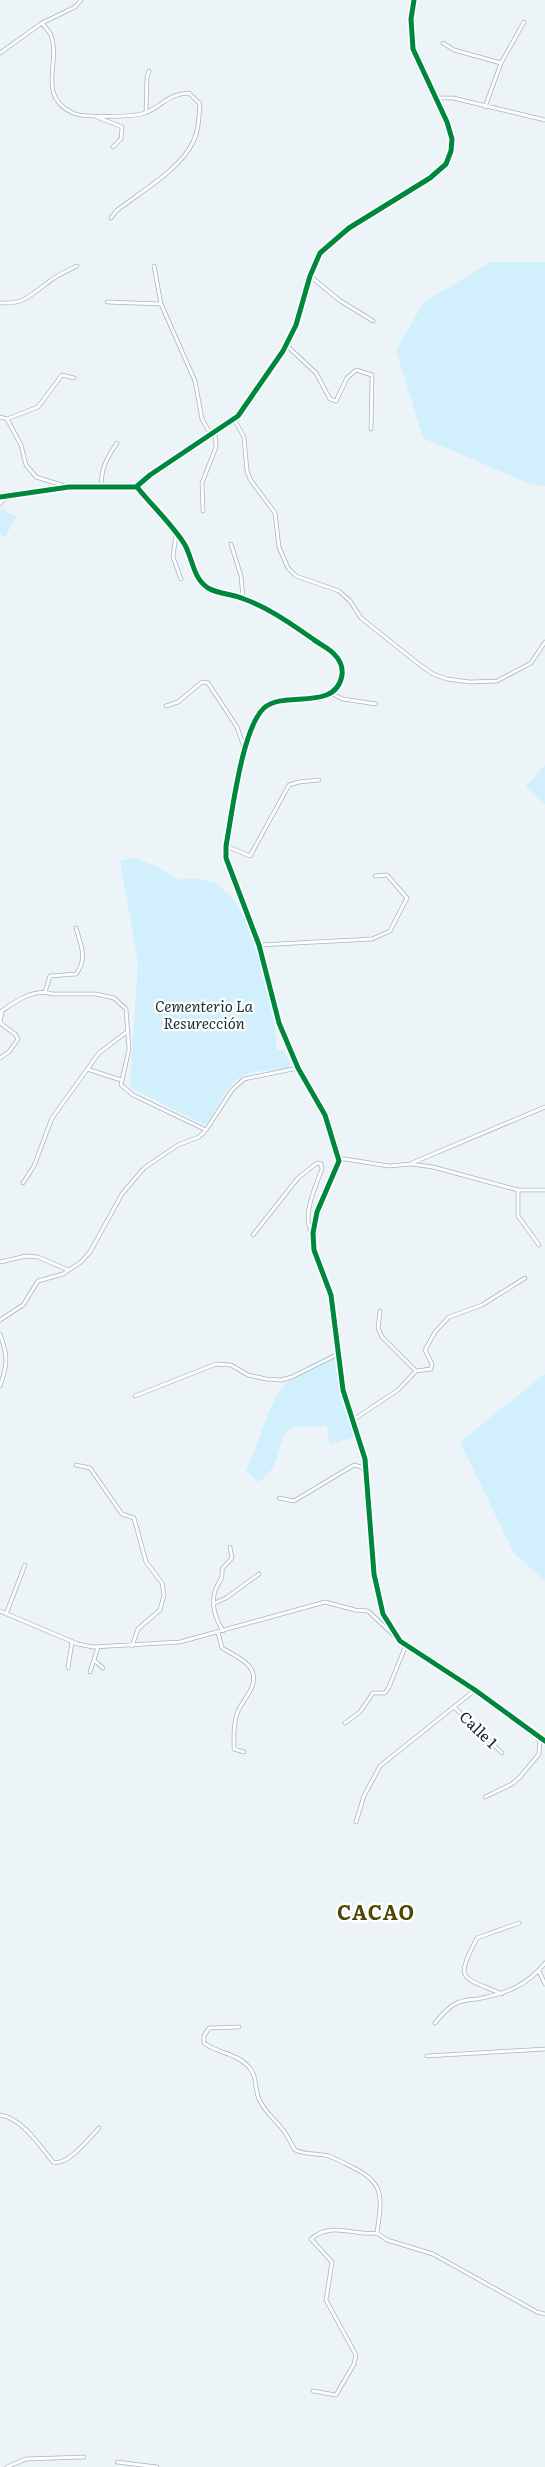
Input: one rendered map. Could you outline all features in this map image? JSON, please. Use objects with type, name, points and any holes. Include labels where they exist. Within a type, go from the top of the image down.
[{"type":"street","points":[[0,53],[42,23],[75,7],[81,0]]},
{"type":"street","points":[[0,504],[2,497],[69,487],[137,487],[150,475],[213,435],[234,419],[286,345],[296,325],[310,276],[320,253],[349,228],[430,178],[446,164],[451,151],[452,139],[447,122],[434,98],[413,49],[411,19],[414,0]]},
{"type":"street","points":[[484,106],[501,64],[524,22]]},
{"type":"street","points":[[42,23],[50,34],[52,43],[52,82],[56,98],[62,108],[77,115],[96,117],[110,115],[132,116],[146,113],[176,94],[189,93],[200,104],[193,142],[178,163],[116,211],[111,218]]},
{"type":"street","points":[[443,43],[454,50],[501,64]]},
{"type":"street","points":[[146,113],[146,78],[149,70]]},
{"type":"street","points":[[434,98],[453,98],[545,120]]},
{"type":"street","points":[[96,117],[122,127],[121,139],[112,147]]},
{"type":"street","points":[[0,303],[13,304],[28,299],[47,282],[77,266]]},
{"type":"street","points":[[154,266],[160,304],[195,381],[202,419],[213,435],[216,447],[202,483],[203,511]]},
{"type":"street","points":[[310,276],[339,300],[373,321]]},
{"type":"street","points":[[107,302],[160,304]]},
{"type":"street","points":[[286,345],[316,373],[330,398],[336,402],[347,378],[356,370],[372,374],[371,429]]},
{"type":"street","points":[[0,417],[7,419],[38,407],[62,375],[74,378]]},
{"type":"street","points":[[7,419],[21,444],[26,465],[36,477],[69,487]]},
{"type":"street","points":[[234,419],[244,438],[247,470],[250,479],[275,513],[279,547],[288,568],[296,576],[338,591],[350,602],[361,618],[420,665],[433,674],[447,679],[470,682],[497,681],[531,663],[545,642]]},
{"type":"street","points":[[101,488],[104,466],[117,443]]},
{"type":"street","points":[[137,487],[185,546],[198,580],[209,589],[243,598],[284,619],[334,654],[341,663],[342,674],[337,686],[330,693],[315,698],[277,701],[265,707],[255,719],[245,749],[226,846],[226,858],[259,945],[280,1023],[298,1068],[325,1115],[338,1161],[317,1212],[313,1233],[314,1250],[331,1295],[343,1390],[366,1468],[374,1574],[379,1603],[398,1640]]},
{"type":"street","points":[[176,535],[173,557],[182,579]]},
{"type":"street","points":[[231,544],[241,576],[243,598]]},
{"type":"street","points":[[166,706],[178,702],[202,682],[208,683],[237,727],[245,749]]},
{"type":"street","points":[[330,693],[343,699],[376,704]]},
{"type":"street","points":[[226,846],[250,856],[290,785],[319,780]]},
{"type":"street","points":[[259,945],[372,939],[390,932],[407,898],[387,875],[374,876]]},
{"type":"street","points":[[45,992],[50,976],[76,974],[83,966],[84,954],[76,928]]},
{"type":"street","points":[[0,1058],[9,1052],[18,1039],[15,1034],[0,1023],[1,1012],[30,994],[45,992],[52,994],[96,994],[114,998],[126,1009],[129,1031],[129,1049],[121,1085],[133,1095],[206,1130]]},
{"type":"street","points":[[23,1184],[34,1166],[52,1118],[99,1053],[129,1031]]},
{"type":"street","points":[[0,1320],[23,1305],[38,1281],[63,1274],[90,1252],[122,1194],[144,1168],[178,1145],[198,1137],[206,1130],[232,1090],[244,1080],[298,1068]]},
{"type":"street","points":[[87,1069],[121,1080]]},
{"type":"street","points":[[411,1164],[545,1106]]},
{"type":"street","points":[[338,1161],[345,1159],[390,1166],[411,1164],[434,1167],[518,1190],[545,1190]]},
{"type":"street","points":[[253,1235],[298,1178],[317,1163],[320,1164],[322,1169],[311,1199],[307,1223],[308,1228],[313,1233]]},
{"type":"street","points":[[518,1190],[518,1216],[539,1245]]},
{"type":"street","points":[[0,1262],[26,1256],[38,1257],[68,1270]]},
{"type":"street","points":[[353,1420],[398,1390],[416,1371],[431,1369],[432,1364],[425,1350],[427,1344],[449,1317],[482,1305],[524,1278]]},
{"type":"street","points":[[380,1311],[378,1328],[382,1337],[416,1371]]},
{"type":"street","points":[[0,1334],[8,1355],[0,1386]]},
{"type":"street","points":[[134,1396],[216,1364],[231,1366],[248,1375],[281,1380],[292,1377],[338,1354]]},
{"type":"street","points":[[76,1465],[90,1468],[122,1514],[134,1518],[146,1562],[162,1583],[164,1595],[160,1610],[138,1629],[132,1646]]},
{"type":"street","points":[[278,1498],[294,1501],[354,1465],[366,1468]]},
{"type":"street","points":[[230,1547],[232,1558],[222,1569],[223,1577],[215,1590],[213,1615],[220,1632],[222,1648],[246,1661],[254,1672],[252,1686],[234,1723],[234,1749],[244,1752]]},
{"type":"street","points":[[6,1614],[25,1565]]},
{"type":"street","points":[[215,1603],[226,1598],[259,1574]]},
{"type":"street","points":[[0,1611],[72,1642],[98,1647],[180,1642],[325,1602],[355,1610],[368,1611],[398,1640],[476,1690],[545,1741]]},
{"type":"street","points":[[68,1668],[72,1642]]},
{"type":"street","points":[[345,1723],[360,1712],[373,1693],[385,1692],[390,1688],[406,1644]]},
{"type":"street","points":[[90,1672],[98,1647]]},
{"type":"street","points":[[94,1660],[103,1668]]},
{"type":"street","points":[[356,1822],[364,1796],[380,1766],[476,1690]]},
{"type":"street","name":"Calle 1","points":[[454,1708],[502,1753]]},
{"type":"street","points":[[485,1797],[512,1784],[520,1777],[539,1754],[540,1738]]},
{"type":"street","points":[[502,1994],[469,1980],[464,1973],[463,1965],[477,1938],[519,1923]]},
{"type":"street","points":[[435,2023],[456,2002],[515,1990],[539,1971],[545,1963]]},
{"type":"street","points":[[539,1971],[545,1984]]},
{"type":"street","points":[[239,2027],[209,2028],[204,2036],[204,2043],[211,2048],[236,2057],[249,2066],[255,2076],[258,2098],[265,2112],[283,2130],[295,2150],[307,2155],[328,2156],[367,2174],[375,2182],[381,2196],[377,2233]]},
{"type":"street","points":[[427,2056],[545,2049]]},
{"type":"street","points":[[0,2115],[18,2123],[53,2162],[57,2164],[66,2161],[99,2128]]},
{"type":"street","points":[[313,2391],[336,2395],[354,2364],[356,2355],[326,2300],[332,2262],[311,2239],[318,2233],[342,2229],[367,2234],[377,2233],[387,2240],[433,2254],[537,2312],[545,2314]]},
{"type":"street","points":[[7,2467],[26,2459],[84,2457]]},
{"type":"street","points":[[117,2462],[158,2467]]},
{"type":"green space","points":[[491,262],[545,262],[545,486],[525,482],[423,438],[396,350],[424,302]]},
{"type":"green space","points":[[2,509],[16,517],[5,537],[0,534],[0,513]]},
{"type":"green space","points":[[545,765],[545,805],[526,786]]},
{"type":"green space","name":"Cementerio La Resurección","points":[[133,858],[151,864],[180,880],[192,878],[214,882],[232,897],[246,920],[272,1000],[277,1050],[284,1050],[291,1064],[289,1069],[254,1072],[242,1076],[229,1088],[205,1125],[132,1088],[130,1084],[138,962],[120,861]]},
{"type":"green space","points":[[336,1352],[339,1386],[356,1437],[331,1444],[329,1442],[327,1426],[291,1427],[282,1440],[271,1470],[258,1482],[246,1471],[278,1394],[289,1380],[301,1371]]},
{"type":"green space","points":[[545,1374],[545,1581],[514,1553],[460,1442]]},
{"type":"cycle path","points":[[0,497],[69,487],[136,487],[150,475],[238,416],[283,351],[296,325],[310,276],[320,253],[349,228],[430,178],[446,164],[451,151],[452,139],[447,122],[413,49],[411,19],[414,0]]},
{"type":"cycle path","points":[[137,487],[185,545],[196,574],[203,584],[212,590],[240,597],[280,617],[334,654],[341,666],[342,675],[338,686],[330,693],[320,697],[284,700],[273,703],[264,708],[256,718],[239,772],[226,846],[226,858],[259,945],[279,1023],[298,1068],[325,1115],[339,1161],[317,1212],[313,1233],[314,1250],[331,1295],[343,1390],[365,1459],[374,1574],[383,1614],[400,1641],[475,1690],[545,1741]]},
{"type":"district","name":"CACAO","points":[[376,1913]]}]
